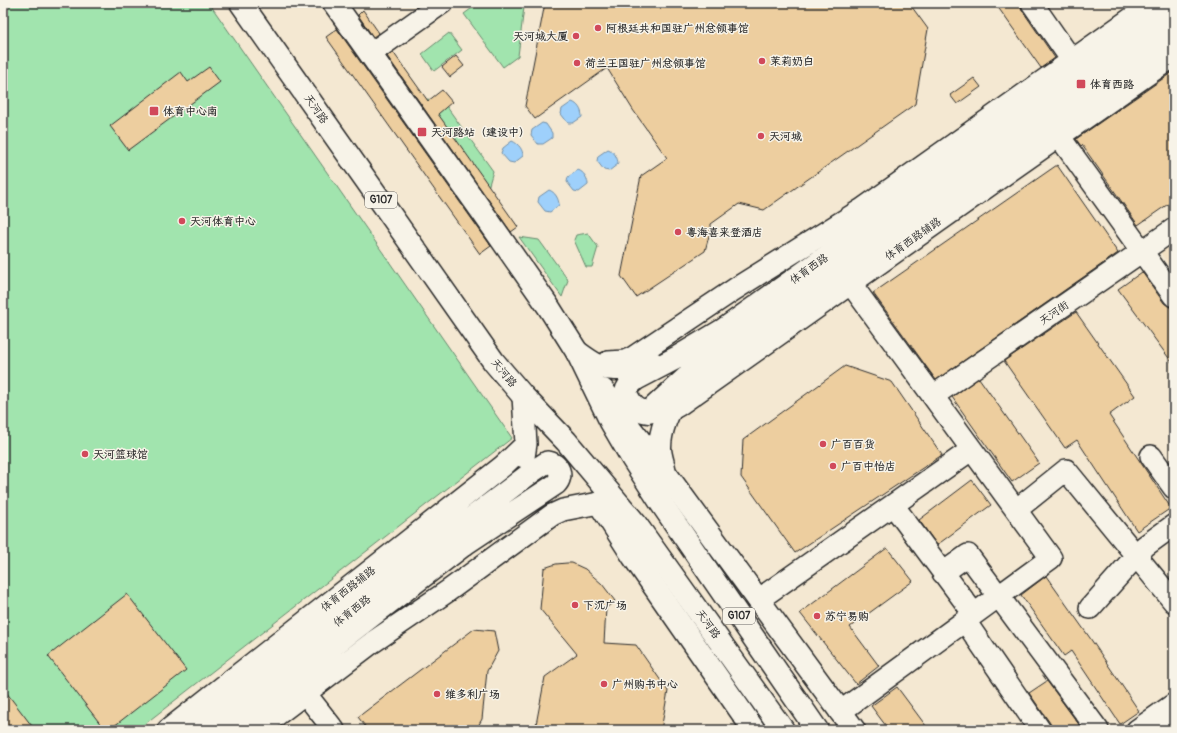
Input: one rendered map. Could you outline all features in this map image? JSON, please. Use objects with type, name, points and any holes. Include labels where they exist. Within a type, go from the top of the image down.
[{"type":"main road","name":"天河路","points":[[241,3],[494,362],[523,396],[566,441],[635,523],[783,730]]},
{"type":"main road","name":"G107","points":[[334,3],[548,306],[577,352],[611,422],[632,458],[661,503],[817,730]]},
{"type":"main road","name":"体育西路","points":[[678,357],[723,330],[749,312],[975,151],[1078,68],[1174,12]]},
{"type":"main road","name":"体育西路","points":[[660,411],[686,378],[802,294],[1054,129],[1174,33]]},
{"type":"main road","points":[[577,352],[597,365],[605,368],[620,369],[647,365],[678,357]]},
{"type":"main road","points":[[577,352],[623,419],[666,474],[854,730]]},
{"type":"main road","points":[[666,474],[660,448],[662,433],[660,411],[642,411],[637,409],[626,393],[630,383],[678,357]]},
{"type":"main road","points":[[599,504],[749,728]]},
{"type":"street","points":[[370,54],[442,3]]},
{"type":"street","points":[[1032,3],[1078,68]]},
{"type":"street","points":[[577,352],[592,359],[611,362],[625,361],[639,354],[735,289],[861,210],[1078,68],[1153,3]]},
{"type":"street","name":"体育西路辅路","points":[[660,411],[851,284],[1054,129],[1174,56]]},
{"type":"street","points":[[1054,129],[1174,296]]},
{"type":"street","name":"天河街","points":[[933,396],[1143,252],[1174,229]]},
{"type":"street","points":[[840,712],[1051,558],[851,284]]},
{"type":"street","points":[[735,289],[749,312]]},
{"type":"street","points":[[505,492],[522,465],[526,444],[523,396]]},
{"type":"street","points":[[566,441],[599,504]]},
{"type":"street","name":"体育西路辅路","points":[[168,730],[504,466],[526,444]]},
{"type":"street","points":[[758,600],[971,450]]},
{"type":"street","points":[[1151,456],[1174,488]]},
{"type":"street","name":"体育西路","points":[[199,730],[532,472],[547,462],[554,464],[559,469],[560,480],[556,484],[466,543],[224,730]]},
{"type":"street","points":[[1016,510],[1066,470],[1174,602]]},
{"type":"street","points":[[508,515],[561,500],[584,500],[599,504],[635,523]]},
{"type":"street","points":[[257,730],[389,630],[452,588],[552,516],[563,510],[599,504]]},
{"type":"street","points":[[893,505],[943,573],[969,618],[1040,730]]},
{"type":"street","points":[[1090,608],[1145,546],[1174,525]]},
{"type":"street","points":[[943,573],[968,555],[1098,730]]},
{"type":"street","points":[[305,693],[334,730]]},
{"type":"street","points":[[1137,730],[1168,708],[1174,730]]},
{"type":"shaded area","points":[[1174,242],[1174,272],[1160,252]]},
{"type":"green space","name":"天河体育中心","points":[[3,3],[209,3],[512,438],[137,730],[3,730]]},
{"type":"green space","points":[[479,3],[520,3],[524,7],[518,56],[503,67],[464,14]]},
{"type":"green space","points":[[449,33],[462,50],[434,71],[422,54]]},
{"type":"green space","points":[[425,99],[442,100],[493,171],[488,188]]},
{"type":"green space","points":[[588,233],[598,247],[592,267],[586,267],[574,240],[576,235]]},
{"type":"green space","points":[[519,237],[539,240],[568,280],[562,297]]},
{"type":"water","points":[[572,102],[579,108],[582,117],[573,123],[568,123],[561,114],[562,109]]},
{"type":"water","points":[[542,123],[546,124],[552,133],[552,138],[543,144],[538,144],[531,135],[532,130]]},
{"type":"water","points":[[512,141],[519,145],[523,154],[523,156],[514,163],[509,162],[501,153],[503,148]]},
{"type":"water","points":[[608,149],[615,155],[618,164],[609,171],[604,170],[597,161],[598,156]]},
{"type":"water","points":[[578,170],[585,176],[588,185],[579,192],[574,191],[567,182],[568,177]]},
{"type":"water","points":[[549,190],[556,196],[559,205],[550,212],[545,211],[538,202],[539,197]]},
{"type":"building","name":"天河城","points":[[545,3],[909,3],[928,29],[915,104],[764,210],[739,204],[711,224],[705,251],[636,297],[621,276],[641,176],[667,158],[633,110],[607,68],[535,119],[525,106]]},
{"type":"building","points":[[995,3],[1020,3],[1022,10],[1055,58],[1041,68]]},
{"type":"building","points":[[363,10],[379,33],[373,37],[358,15]]},
{"type":"building","points":[[337,29],[491,246],[480,254],[326,37]]},
{"type":"building","points":[[393,52],[428,101],[442,90],[452,102],[438,114],[518,227],[511,232],[387,56]]},
{"type":"building","points":[[456,56],[464,66],[450,77],[442,67]]},
{"type":"building","name":"体育中心南","points":[[209,67],[220,82],[128,150],[110,126],[181,72],[188,82]]},
{"type":"building","points":[[1174,71],[1174,200],[1138,225],[1082,145],[1081,146],[1076,139]]},
{"type":"building","points":[[974,78],[981,87],[957,104],[950,95]]},
{"type":"building","points":[[1057,165],[1118,253],[936,380],[873,293]]},
{"type":"building","points":[[1142,272],[1164,303],[1174,312],[1174,365],[1118,289]]},
{"type":"building","points":[[1076,312],[1135,396],[1109,415],[1171,508],[1137,531],[1077,440],[1065,448],[1004,361]]},
{"type":"building","name":"广百中怡店","points":[[845,366],[892,382],[942,455],[795,553],[741,477],[743,440]]},
{"type":"building","points":[[979,378],[1039,463],[1012,482],[952,397]]},
{"type":"building","points":[[972,480],[991,505],[937,545],[919,520]]},
{"type":"building","points":[[887,548],[913,581],[850,627],[879,666],[856,684],[800,613]]},
{"type":"building","name":"广州购书中心","points":[[572,563],[585,569],[602,584],[615,601],[606,608],[604,643],[636,645],[668,691],[661,730],[535,730],[545,677],[577,654],[540,609],[544,568],[556,564]]},
{"type":"building","points":[[1046,576],[1139,711],[1120,724],[1071,651],[1064,656],[1021,595]]},
{"type":"building","points":[[127,594],[186,670],[109,730],[105,730],[48,656]]},
{"type":"building","name":"维多利广场","points":[[474,629],[494,631],[498,651],[487,671],[482,719],[476,730],[368,730],[358,717]]},
{"type":"building","points":[[1047,681],[1083,730],[1052,730],[1050,723],[1029,693]]},
{"type":"building","points":[[897,687],[929,730],[889,730],[871,706]]},
{"type":"building","points":[[3,688],[35,730],[3,730]]},
{"type":"place","name":"阿根廷共和国驻广州总领事馆","points":[[598,28]]},
{"type":"place","name":"天河城大厦","points":[[576,36]]},
{"type":"place","name":"茉莉奶白","points":[[762,61]]},
{"type":"place","name":"荷兰王国驻广州总领事馆","points":[[577,63]]},
{"type":"place","name":"体育西路","points":[[1081,84]]},
{"type":"place","name":"体育中心南","points":[[154,111]]},
{"type":"place","name":"天河路站（建设中）","points":[[422,132]]},
{"type":"place","name":"天河城","points":[[761,136]]},
{"type":"place","name":"天河体育中心","points":[[182,221]]},
{"type":"place","name":"粤海喜来登酒店","points":[[678,232]]},
{"type":"place","name":"广百百货","points":[[823,444]]},
{"type":"place","name":"天河篮球馆","points":[[85,454]]},
{"type":"place","name":"广百中怡店","points":[[833,466]]},
{"type":"place","name":"下沉广场","points":[[575,605]]},
{"type":"place","name":"苏宁易购","points":[[817,616]]},
{"type":"place","name":"广州购书中心","points":[[604,684]]},
{"type":"place","name":"维多利广场","points":[[437,694]]}]
